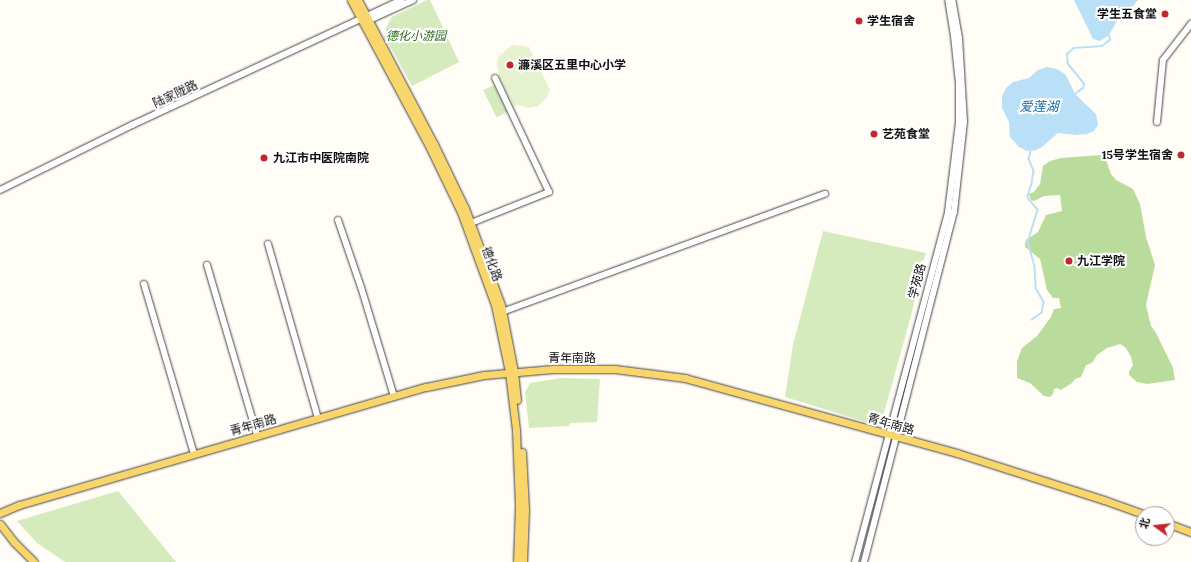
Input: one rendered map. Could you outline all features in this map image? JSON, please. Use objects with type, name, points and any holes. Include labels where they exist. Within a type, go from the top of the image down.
[{"type":"main road","name":"德化路","points":[[351,0],[365,20],[434,144],[471,223],[502,312],[521,430],[525,506],[523,562]]},
{"type":"main road","name":"德化路","points":[[358,0],[365,20],[461,212],[495,305],[511,372],[520,506],[518,562]]},
{"type":"main road","name":"青年南路","points":[[0,513],[19,504],[426,387],[484,375],[553,369],[615,369],[685,378],[971,458],[1135,511]]},
{"type":"main road","points":[[0,524],[14,542],[34,562]]},
{"type":"main road","points":[[1175,526],[1191,532]]},
{"type":"street","points":[[365,20],[401,0]]},
{"type":"street","points":[[365,20],[413,0]]},
{"type":"street","name":"学苑路","points":[[855,562],[948,212],[959,123],[959,83],[954,36],[948,0]]},
{"type":"street","name":"学苑路","points":[[864,562],[954,212],[964,122],[963,84],[959,38],[952,0]]},
{"type":"street","name":"陆家陇路","points":[[0,190],[365,20]]},
{"type":"street","points":[[1157,122],[1163,60],[1191,24]]},
{"type":"street","points":[[471,223],[549,192],[495,78]]},
{"type":"street","points":[[502,312],[825,194]]},
{"type":"street","points":[[338,220],[394,396]]},
{"type":"street","points":[[268,244],[318,418]]},
{"type":"street","points":[[207,264],[257,436]]},
{"type":"street","points":[[144,284],[194,454]]},
{"type":"green space","name":"德化小游园","points":[[427,0],[430,0],[459,62],[412,86],[390,46],[386,35],[386,28],[392,17]]},
{"type":"green space","points":[[512,45],[529,47],[550,90],[547,98],[538,106],[527,108],[518,105],[514,106],[499,76],[497,66],[498,57]]},
{"type":"green space","points":[[494,85],[507,112],[496,117],[483,90]]},
{"type":"green space","points":[[1100,155],[1106,160],[1111,174],[1116,180],[1133,189],[1140,204],[1146,237],[1155,265],[1146,305],[1151,326],[1173,368],[1175,380],[1147,384],[1137,382],[1129,375],[1129,371],[1133,365],[1131,357],[1126,348],[1120,344],[1107,348],[1097,355],[1092,363],[1086,365],[1081,377],[1075,379],[1072,383],[1061,390],[1057,388],[1054,389],[1053,394],[1050,397],[1044,396],[1030,383],[1017,378],[1017,361],[1022,348],[1037,336],[1051,317],[1054,309],[1061,308],[1059,298],[1053,298],[1047,290],[1040,259],[1025,247],[1025,244],[1026,240],[1038,232],[1046,215],[1062,211],[1060,195],[1044,196],[1034,201],[1031,200],[1029,194],[1034,192],[1040,184],[1043,166],[1050,161],[1061,158]]},
{"type":"green space","points":[[823,231],[926,253],[921,268],[912,312],[884,413],[866,422],[785,397],[793,345]]},
{"type":"green space","points":[[561,378],[600,379],[597,422],[570,423],[569,426],[529,428],[525,392],[530,383]]},
{"type":"green space","points":[[118,491],[176,562],[65,562],[37,543],[17,521]]},
{"type":"water","points":[[1074,0],[1138,0],[1133,6],[1124,9],[1109,35],[1100,41],[1093,39]]},
{"type":"water","name":"爱莲湖","points":[[1047,67],[1057,69],[1066,75],[1075,94],[1096,114],[1098,125],[1094,131],[1087,134],[1076,135],[1058,133],[1042,147],[1036,150],[1027,151],[1019,147],[1010,137],[1009,122],[1002,108],[1002,96],[1007,87],[1013,82],[1029,78],[1038,70]]},
{"type":"waterway","points":[[1075,94],[1083,88],[1084,84],[1068,64],[1067,54],[1074,48],[1102,46],[1110,40],[1109,35]]},
{"type":"waterway","points":[[1031,151],[1029,159],[1034,171],[1028,196],[1038,210],[1028,242],[1035,266],[1036,288],[1044,302],[1042,313],[1032,320]]},
{"type":"place","name":"学生五食堂","points":[[1165,14]]},
{"type":"place","name":"学生宿舍","points":[[859,21]]},
{"type":"place","name":"濂溪区五里中心小学","points":[[510,65]]},
{"type":"place","name":"艺苑食堂","points":[[874,134]]},
{"type":"place","name":"15号学生宿舍","points":[[1181,155]]},
{"type":"place","name":"九江市中医院南院","points":[[264,158]]},
{"type":"place","name":"九江学院","points":[[1069,261]]}]
